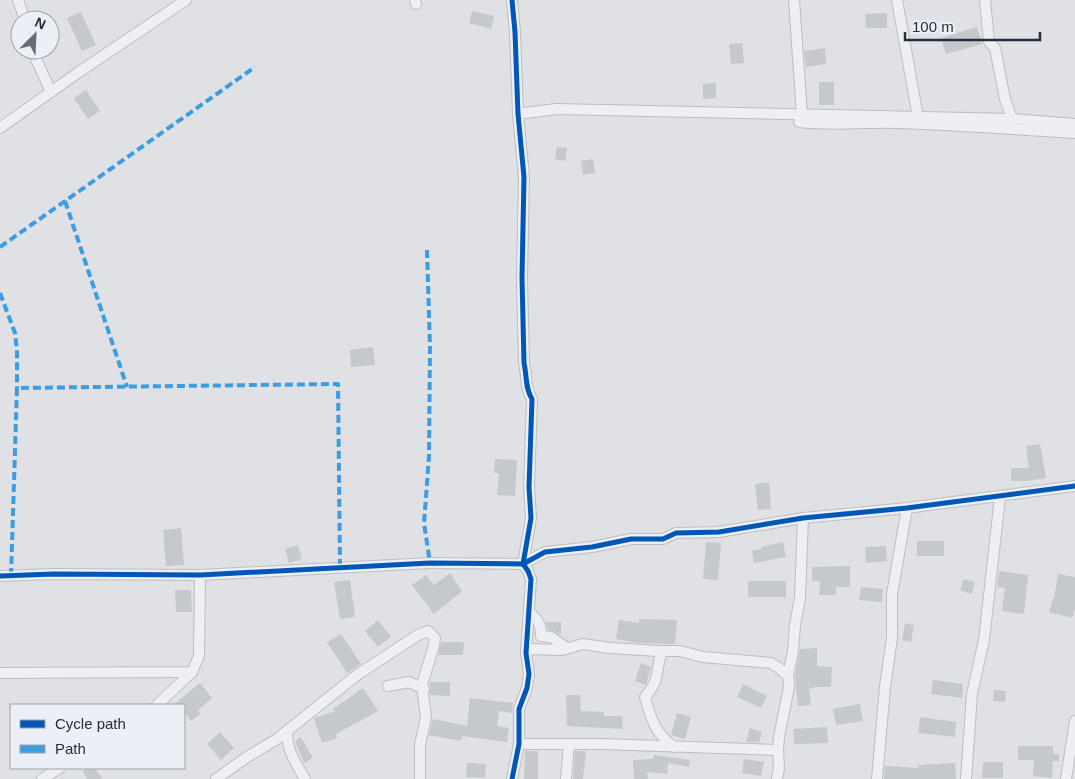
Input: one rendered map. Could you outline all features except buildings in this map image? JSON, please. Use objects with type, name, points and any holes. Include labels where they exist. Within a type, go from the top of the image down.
[{"type":"street","points":[[0,128],[186,0]]},
{"type":"street","points":[[512,0],[518,114],[524,177],[522,251],[524,364],[527,390],[532,400],[529,487],[531,518],[523,564],[531,579],[526,653],[526,664],[529,674],[527,688],[519,709],[519,744],[512,779]]},
{"type":"street","points":[[794,0],[800,118]]},
{"type":"street","points":[[897,0],[918,117]]},
{"type":"street","points":[[985,0],[989,42],[995,48],[1012,124]]},
{"type":"street","points":[[37,60],[51,92]]},
{"type":"street","points":[[996,75],[1012,124]]},
{"type":"street","points":[[518,114],[556,110],[800,118],[918,117],[1012,124],[1075,133]]},
{"type":"street","points":[[800,118],[815,124],[1075,124]]},
{"type":"street","points":[[0,576],[54,574],[200,575],[395,564],[523,564],[545,552],[592,547],[631,540],[663,538],[676,533],[719,532],[803,518],[907,508],[1075,486]]},
{"type":"street","points":[[966,779],[972,694],[984,640],[1000,496]]},
{"type":"street","points":[[877,779],[885,687],[892,638],[892,594],[907,508]]},
{"type":"street","points":[[776,779],[779,768],[778,750],[789,687],[788,676],[800,598],[803,518]]},
{"type":"street","points":[[158,704],[192,672],[199,656],[200,575]]},
{"type":"street","points":[[529,612],[539,620],[541,636],[552,637],[567,648]]},
{"type":"street","points":[[216,779],[288,730],[357,675],[418,635],[428,631],[435,638],[422,685],[424,689],[426,718],[420,744],[420,779]]},
{"type":"street","points":[[526,653],[529,649],[562,650],[583,644],[598,648],[680,651],[703,657],[771,663],[788,676]]},
{"type":"street","points":[[662,651],[656,683],[645,697],[651,720],[664,740],[674,747]]},
{"type":"street","points":[[0,673],[192,672]]},
{"type":"street","points":[[388,686],[409,682],[424,689]]},
{"type":"street","points":[[1066,779],[1075,721]]},
{"type":"street","points":[[288,730],[286,737],[294,760],[305,779]]},
{"type":"street","points":[[519,744],[778,750]]},
{"type":"street","points":[[566,779],[569,744]]},
{"type":"street","points":[[42,779],[58,769]]},
{"type":"marked path","points":[[0,247],[255,67]]},
{"type":"marked path","points":[[65,201],[127,387]]},
{"type":"marked path","points":[[427,250],[430,347],[429,456],[424,523],[430,563]]},
{"type":"marked path","points":[[0,293],[15,333],[17,388]]},
{"type":"marked path","points":[[11,576],[17,388],[338,384],[340,567]]},
{"type":"cycle path","points":[[512,0],[518,114],[524,177],[522,278],[524,363],[527,386],[532,399],[529,487],[531,518],[523,564],[531,579],[526,653],[529,674],[527,688],[519,709],[519,744],[512,779]]},
{"type":"cycle path","points":[[0,576],[54,574],[200,575],[430,563],[523,564],[545,552],[592,547],[631,539],[663,539],[676,533],[719,532],[803,518],[907,508],[1075,486]]}]
